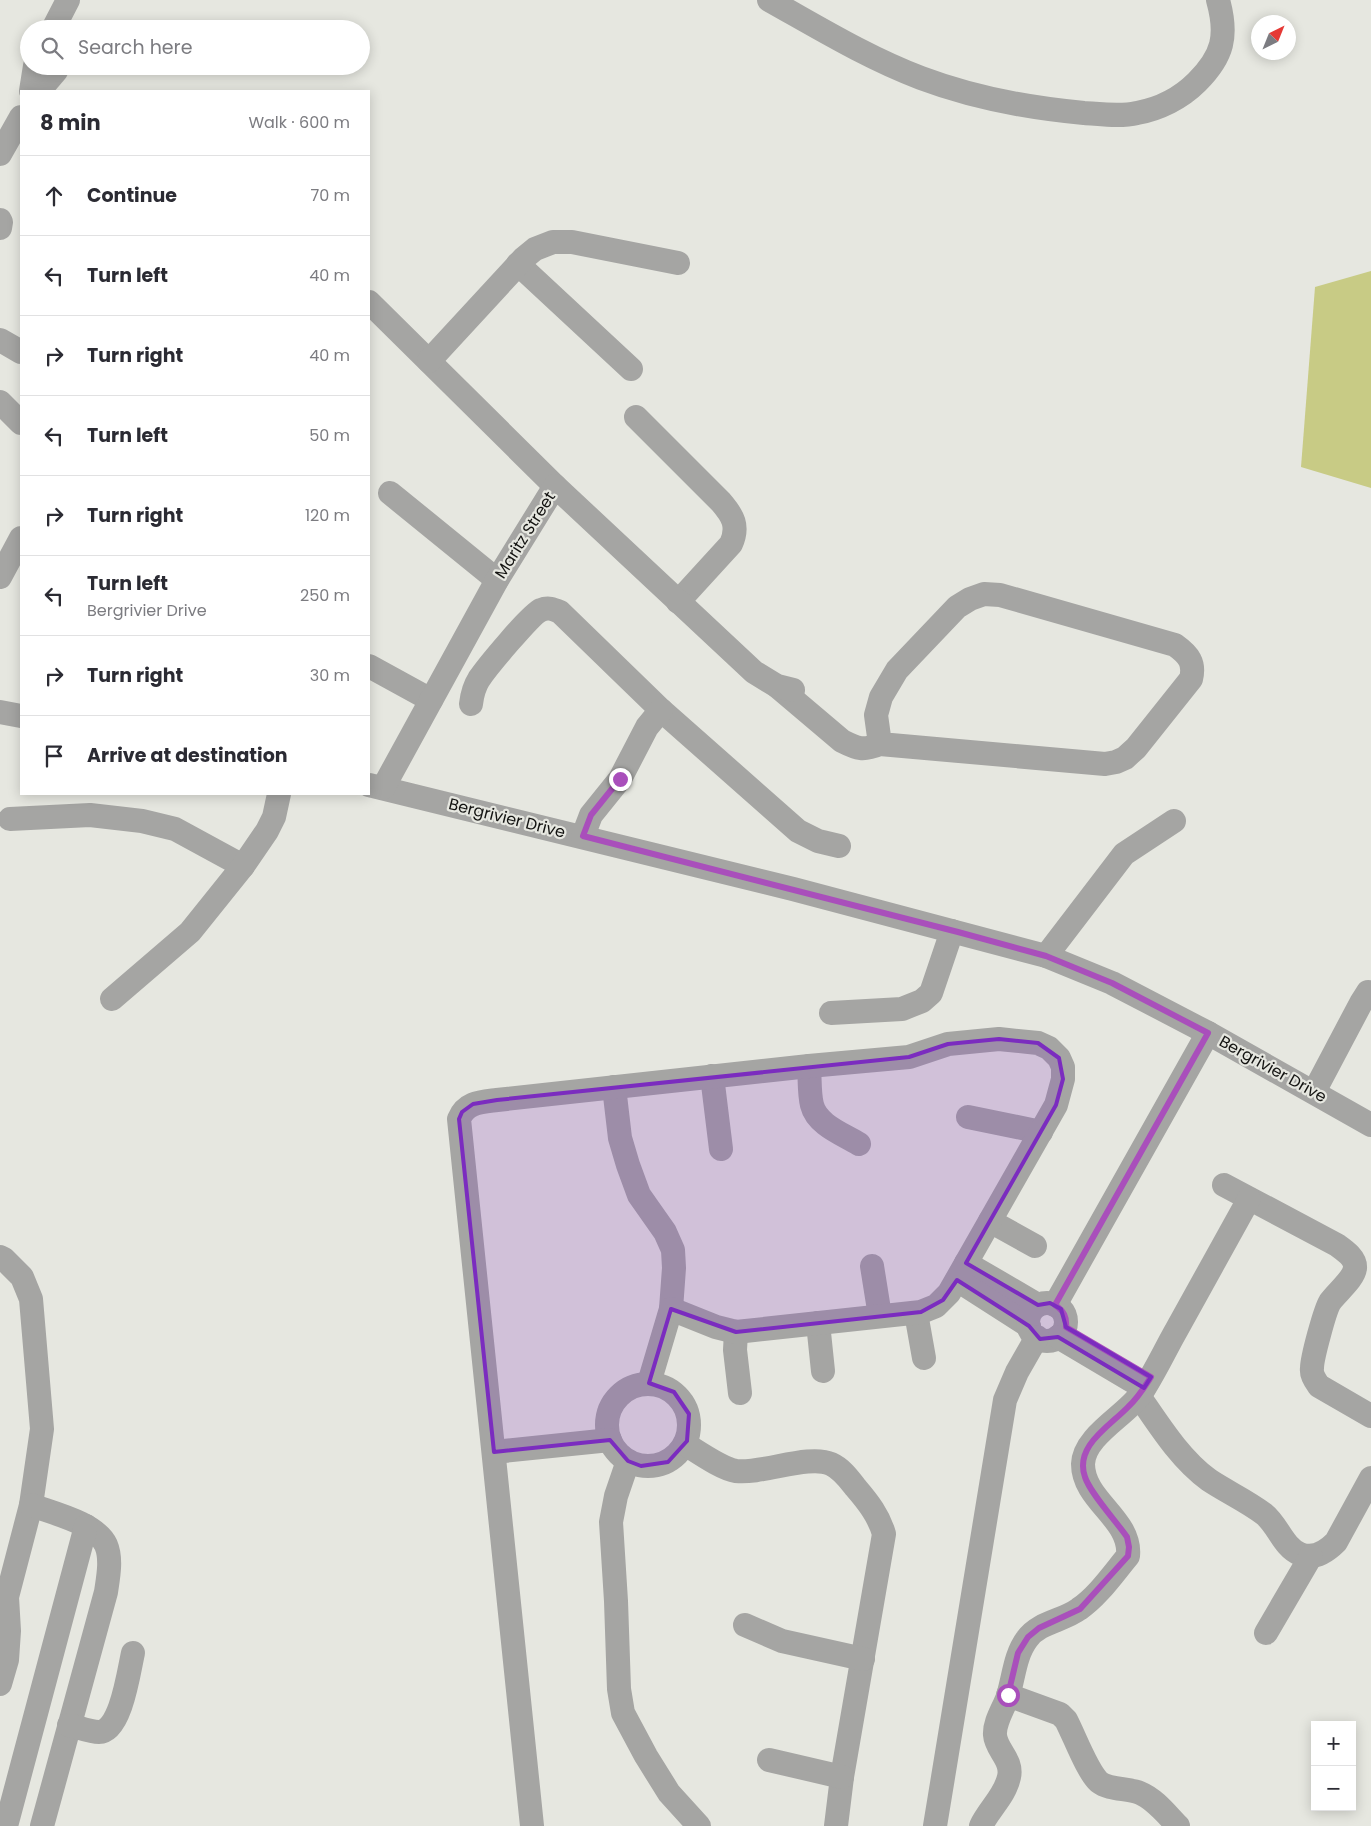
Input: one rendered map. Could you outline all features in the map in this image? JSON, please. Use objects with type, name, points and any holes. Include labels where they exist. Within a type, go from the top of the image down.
[{"type":"street","points":[[58,20],[68,0]]},
{"type":"street","points":[[770,0],[853,47],[921,78],[988,99],[1044,109],[1111,115],[1136,114],[1163,106],[1189,90],[1212,67],[1222,44],[1224,19],[1218,0]]},
{"type":"street","points":[[31,90],[32,75]]},
{"type":"street","points":[[39,90],[43,75]]},
{"type":"street","points":[[0,154],[20,119]]},
{"type":"street","points":[[0,220],[0,228]]},
{"type":"street","points":[[429,361],[518,264],[535,249],[554,242],[572,242],[678,263]]},
{"type":"street","points":[[518,264],[631,369]]},
{"type":"street","points":[[370,303],[555,486]]},
{"type":"street","points":[[0,340],[20,351]]},
{"type":"street","points":[[0,402],[20,422]]},
{"type":"street","points":[[636,417],[732,514],[735,525],[731,544],[678,602]]},
{"type":"street","name":"Maritz Street","points":[[376,786],[431,700],[497,580],[555,486],[754,672],[777,686],[800,691]]},
{"type":"street","points":[[390,493],[497,580]]},
{"type":"street","points":[[0,577],[20,540]]},
{"type":"street","points":[[777,686],[842,741],[854,747],[863,749],[880,744],[1105,764],[1124,758],[1136,748],[1191,679],[1193,670],[1184,652],[1175,645],[1000,594],[984,594],[956,607],[897,670],[881,697],[876,715],[880,744]]},
{"type":"street","points":[[471,704],[472,692],[480,678],[535,612],[551,608],[560,612],[661,710],[798,831],[818,841],[839,846]]},
{"type":"street","points":[[370,667],[431,700]]},
{"type":"street","points":[[583,836],[591,815],[620,779],[648,727],[661,710]]},
{"type":"street","points":[[0,712],[20,716]]},
{"type":"street","name":"Bergrivier Drive","points":[[376,786],[583,836],[1046,956],[1112,983],[1208,1033],[1371,1125]]},
{"type":"street","points":[[112,999],[190,932],[243,866],[267,830],[274,817],[279,795]]},
{"type":"street","points":[[10,819],[90,815],[142,821],[175,828],[243,866]]},
{"type":"street","points":[[1046,956],[1124,854],[1174,821]]},
{"type":"street","points":[[831,1013],[902,1009],[922,1001],[931,993],[952,931]]},
{"type":"street","points":[[1314,1092],[1370,991]]},
{"type":"street","points":[[935,1826],[1005,1400],[1017,1372],[1047,1323],[1208,1033]]},
{"type":"street","points":[[532,1826],[459,1119],[466,1107],[497,1100],[614,1086],[909,1057],[948,1044],[999,1039],[1038,1043],[1049,1048],[1059,1058],[1063,1067],[1063,1079],[1056,1105],[961,1271],[943,1300],[930,1310],[736,1332],[716,1327],[671,1309]]},
{"type":"street","points":[[809,1066],[812,1104],[815,1113],[824,1123],[859,1144]]},
{"type":"street","points":[[712,1076],[721,1149]]},
{"type":"street","points":[[614,1086],[620,1138],[639,1195],[665,1232],[673,1250],[674,1268],[671,1309],[648,1383]]},
{"type":"street","points":[[968,1117],[1041,1132]]},
{"type":"street","points":[[1224,1185],[1337,1245],[1348,1253],[1354,1261],[1353,1275],[1330,1302],[1326,1312],[1312,1368],[1313,1378],[1319,1386],[1371,1416]]},
{"type":"street","points":[[981,1826],[1001,1797],[1010,1776],[1008,1764],[998,1746],[995,1735],[996,1726],[1008,1695],[1018,1653],[1028,1637],[1039,1628],[1080,1609],[1128,1556],[1127,1537],[1085,1478],[1083,1462],[1087,1449],[1096,1436],[1145,1387],[1249,1199]]},
{"type":"street","points":[[990,1220],[1035,1246]]},
{"type":"street","points":[[0,1257],[22,1277],[31,1299],[42,1429],[31,1505],[5,1587],[9,1631],[6,1660],[0,1684]]},
{"type":"street","points":[[872,1266],[880,1316]]},
{"type":"street","points":[[961,1271],[1047,1323],[1145,1387],[1174,1444],[1191,1464],[1208,1479],[1266,1515],[1289,1546],[1299,1553],[1311,1556],[1330,1549],[1336,1542],[1371,1478]]},
{"type":"street","points":[[916,1313],[924,1358]]},
{"type":"street","points":[[818,1323],[823,1371]]},
{"type":"street","points":[[736,1332],[735,1350],[740,1394]]},
{"type":"street","points":[[648,1383],[668,1388],[683,1402],[689,1414],[690,1428],[685,1444],[679,1453],[668,1462],[655,1466],[641,1466],[628,1461],[617,1452],[610,1440],[607,1427],[608,1414],[614,1401],[623,1391],[635,1385],[648,1383]]},
{"type":"street","points":[[494,1452],[610,1440]]},
{"type":"street","points":[[685,1444],[735,1471],[816,1461],[831,1464],[844,1473],[881,1522],[884,1534],[842,1777],[836,1826]]},
{"type":"street","points":[[628,1461],[616,1496],[610,1522],[616,1601],[619,1689],[624,1713],[646,1756],[690,1823]]},
{"type":"street","points":[[31,1505],[86,1526],[96,1533],[106,1545],[109,1567],[106,1592],[42,1826]]},
{"type":"street","points":[[6,1826],[86,1526]]},
{"type":"street","points":[[1266,1633],[1311,1556]]},
{"type":"street","points":[[745,1625],[782,1642],[863,1659]]},
{"type":"street","points":[[69,1725],[99,1732],[111,1726],[118,1714],[122,1701],[133,1654]]},
{"type":"street","points":[[1008,1695],[1060,1714],[1066,1720],[1093,1774],[1100,1782],[1107,1786],[1141,1793],[1150,1799],[1178,1826]]},
{"type":"street","points":[[769,1760],[842,1777]]},
{"type":"highlighted area","points":[[999,1039],[1038,1043],[1059,1058],[1063,1079],[1056,1105],[966,1263],[1038,1305],[1050,1303],[1061,1309],[1066,1327],[1151,1377],[1144,1388],[1058,1337],[1040,1339],[1029,1326],[957,1280],[943,1300],[921,1312],[736,1332],[671,1309],[649,1383],[674,1392],[689,1414],[687,1441],[668,1462],[641,1466],[628,1461],[610,1440],[494,1452],[459,1119],[462,1112],[473,1104],[497,1100],[909,1057],[948,1044]]},
{"type":"shaded area","points":[[1371,271],[1371,488],[1301,467],[1315,287]]},
{"type":"route","points":[[620,779],[591,815],[583,836],[1046,956],[1112,983],[1208,1033],[1055,1305],[1065,1314],[1066,1327],[1151,1377],[1139,1396],[1128,1408],[1096,1436],[1087,1449],[1083,1462],[1085,1478],[1092,1490],[1127,1537],[1128,1556],[1080,1609],[1039,1628],[1028,1637],[1018,1653],[1008,1695]]}]
